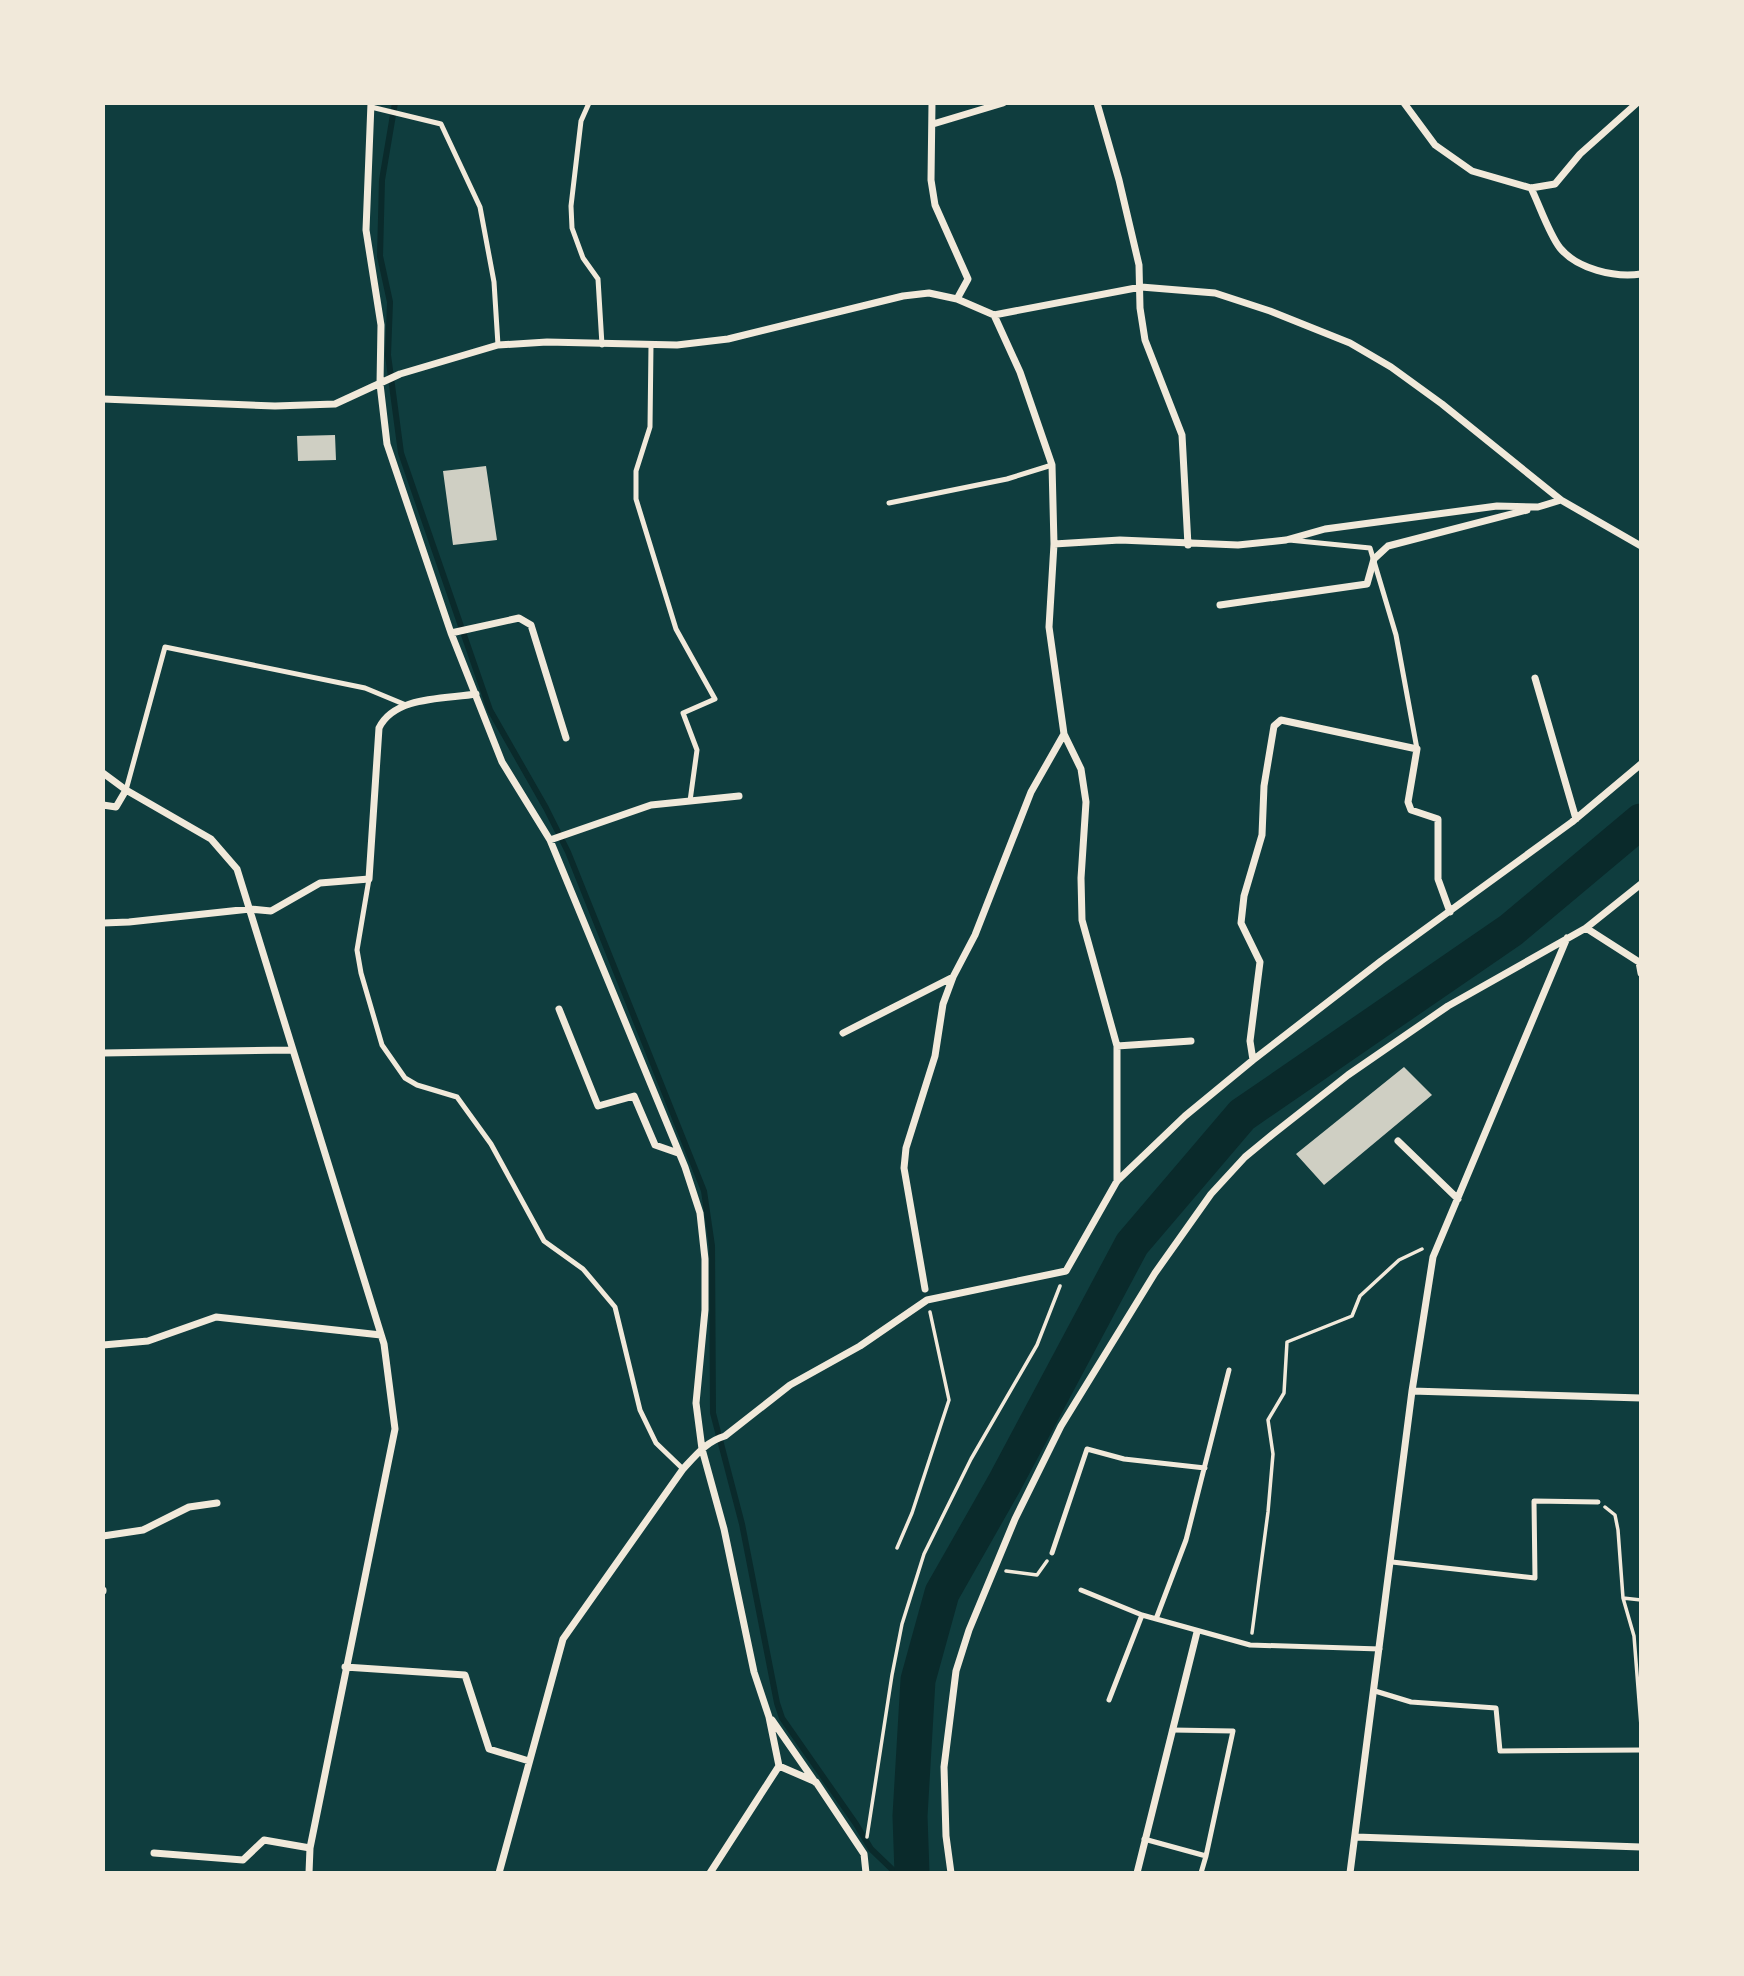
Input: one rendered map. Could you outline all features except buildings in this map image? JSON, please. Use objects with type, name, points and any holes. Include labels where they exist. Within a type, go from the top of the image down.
[{"type":"street","points":[[932,103],[931,180],[935,205],[968,279],[957,299]]},
{"type":"street","points":[[933,124],[1003,103]]},
{"type":"street","points":[[1097,103],[1139,265],[1140,308],[1145,340],[1182,435],[1188,545]]},
{"type":"street","points":[[1404,103],[1435,145],[1472,171],[1531,188],[1555,184],[1580,154],[1637,103]]},
{"type":"street","points":[[371,105],[366,230],[381,324],[380,384],[387,444],[451,633],[502,762],[551,839],[700,1213],[705,1259],[705,1310],[696,1403],[702,1449],[724,1529],[754,1672],[769,1717],[779,1766],[710,1873]]},
{"type":"street","points":[[1531,188],[1560,248],[1590,269],[1627,276],[1641,274]]},
{"type":"street","points":[[103,399],[275,406],[335,404],[400,374],[498,345],[547,342],[651,345],[728,339],[903,296],[929,293],[957,299],[994,315],[1141,287],[1215,293],[1270,311],[1350,343],[1391,367],[1442,404],[1561,500],[1641,546]]},
{"type":"street","points":[[994,315],[1020,372],[1052,465],[1054,544],[1049,627],[1064,734],[1081,769],[1086,803],[1081,878],[1082,920],[1117,1046],[1117,1181]]},
{"type":"street","points":[[1220,605],[1367,584],[1374,559],[1388,546],[1561,500]]},
{"type":"street","points":[[1054,544],[1120,540],[1188,545],[1238,545],[1286,540],[1325,529],[1497,506],[1538,507]]},
{"type":"street","points":[[451,633],[519,618],[531,625],[566,738]]},
{"type":"street","points":[[1535,678],[1576,819]]},
{"type":"street","points":[[103,923],[250,909],[271,911],[320,883],[369,878],[379,728],[384,716],[405,705],[477,694]]},
{"type":"street","points":[[1253,1060],[1250,1041],[1260,962],[1241,923],[1244,896],[1262,835],[1264,786],[1274,726],[1281,720],[1417,749],[1408,802],[1411,810],[1438,819],[1438,878],[1450,912]]},
{"type":"street","points":[[925,1289],[904,1168],[906,1148],[935,1056],[943,1004],[953,976],[975,935],[1031,792],[1064,734]]},
{"type":"street","points":[[499,1873],[562,1639],[683,1469],[702,1449],[712,1440],[725,1436],[790,1385],[860,1346],[927,1300],[1066,1271],[1117,1181],[1185,1116],[1253,1060],[1576,819],[1641,764]]},
{"type":"street","points":[[103,773],[126,790],[211,839],[237,869],[381,1335],[395,1429],[345,1667],[310,1848],[309,1873]]},
{"type":"street","points":[[103,805],[116,807],[126,790]]},
{"type":"street","points":[[551,839],[652,805],[739,796]]},
{"type":"street","points":[[951,1873],[946,1836],[944,1767],[956,1671],[969,1630],[1015,1519],[1061,1426],[1155,1273],[1211,1194],[1245,1157],[1348,1074],[1448,1006],[1586,928],[1641,884]]},
{"type":"street","points":[[1586,928],[1639,962],[1641,972]]},
{"type":"street","points":[[1350,1873],[1412,1391],[1433,1257],[1568,937]]},
{"type":"street","points":[[843,1033],[953,976]]},
{"type":"street","points":[[559,1009],[598,1106],[634,1096],[655,1145],[678,1153]]},
{"type":"street","points":[[1117,1046],[1191,1041]]},
{"type":"street","points":[[103,1053],[293,1050]]},
{"type":"street","points":[[1398,1141],[1458,1199]]},
{"type":"street","points":[[103,1345],[148,1341],[216,1317],[381,1335]]},
{"type":"street","points":[[1412,1391],[1641,1398]]},
{"type":"street","points":[[103,1536],[143,1530],[190,1507],[217,1503]]},
{"type":"street","points":[[1137,1873],[1197,1632]]},
{"type":"street","points":[[345,1667],[465,1675],[489,1749],[529,1761]]},
{"type":"street","points":[[769,1717],[864,1854],[866,1873]]},
{"type":"street","points":[[779,1766],[816,1782]]},
{"type":"street","points":[[1356,1837],[1641,1847]]},
{"type":"street","points":[[154,1853],[243,1860],[264,1840],[310,1848]]},
{"type":"lane","points":[[589,103],[581,121],[571,206],[572,228],[583,258],[598,279],[601,345]]},
{"type":"lane","points":[[371,105],[441,124],[480,207],[494,282],[498,345]]},
{"type":"lane","points":[[651,345],[650,427],[636,471],[636,499],[676,629],[715,699],[683,713],[697,750],[690,801]]},
{"type":"lane","points":[[889,503],[1007,479],[1052,465]]},
{"type":"lane","points":[[1286,540],[1370,548],[1396,635],[1417,749]]},
{"type":"lane","points":[[126,790],[165,647],[365,688],[405,705]]},
{"type":"lane","points":[[369,878],[357,950],[360,973],[382,1045],[405,1078],[417,1086],[457,1097],[491,1144],[544,1241],[583,1269],[615,1307],[640,1410],[656,1443],[683,1469]]},
{"type":"lane","points":[[1156,1619],[1186,1540],[1229,1370]]},
{"type":"lane","points":[[1052,1553],[1087,1449],[1124,1459],[1205,1468]]},
{"type":"lane","points":[[1392,1562],[1535,1578],[1534,1501],[1598,1502]]},
{"type":"lane","points":[[1081,1590],[1142,1615],[1250,1645],[1380,1649]]},
{"type":"lane","points":[[1109,1700],[1142,1615]]},
{"type":"lane","points":[[1375,1691],[1411,1702],[1496,1709],[1500,1751],[1641,1750]]},
{"type":"lane","points":[[1172,1730],[1233,1731],[1201,1873]]},
{"type":"lane","points":[[1144,1839],[1206,1856]]},
{"type":"path","points":[[1250,1645],[1273,1454],[1268,1420],[1284,1393],[1287,1342],[1352,1316],[1360,1296],[1399,1260],[1440,1240]]},
{"type":"path","points":[[864,1854],[902,1624],[924,1554],[971,1459],[1037,1345],[1066,1271]]},
{"type":"path","points":[[897,1548],[912,1513],[950,1400],[927,1300]]},
{"type":"path","points":[[1598,1502],[1615,1515],[1623,1598],[1634,1636],[1641,1726]]},
{"type":"path","points":[[994,1570],[1037,1575],[1052,1553]]},
{"type":"path","points":[[1623,1598],[1641,1600]]},
{"type":"waterway","points":[[395,103],[382,180],[380,256],[390,302],[388,355],[401,453],[490,710],[568,852],[704,1191],[712,1246],[713,1413],[742,1524],[782,1718],[871,1849],[896,1873]]},
{"type":"waterway","points":[[912,1873],[910,1816],[918,1680],[942,1593],[1004,1484],[1132,1244],[1242,1115],[1511,930],[1641,821]]}]
